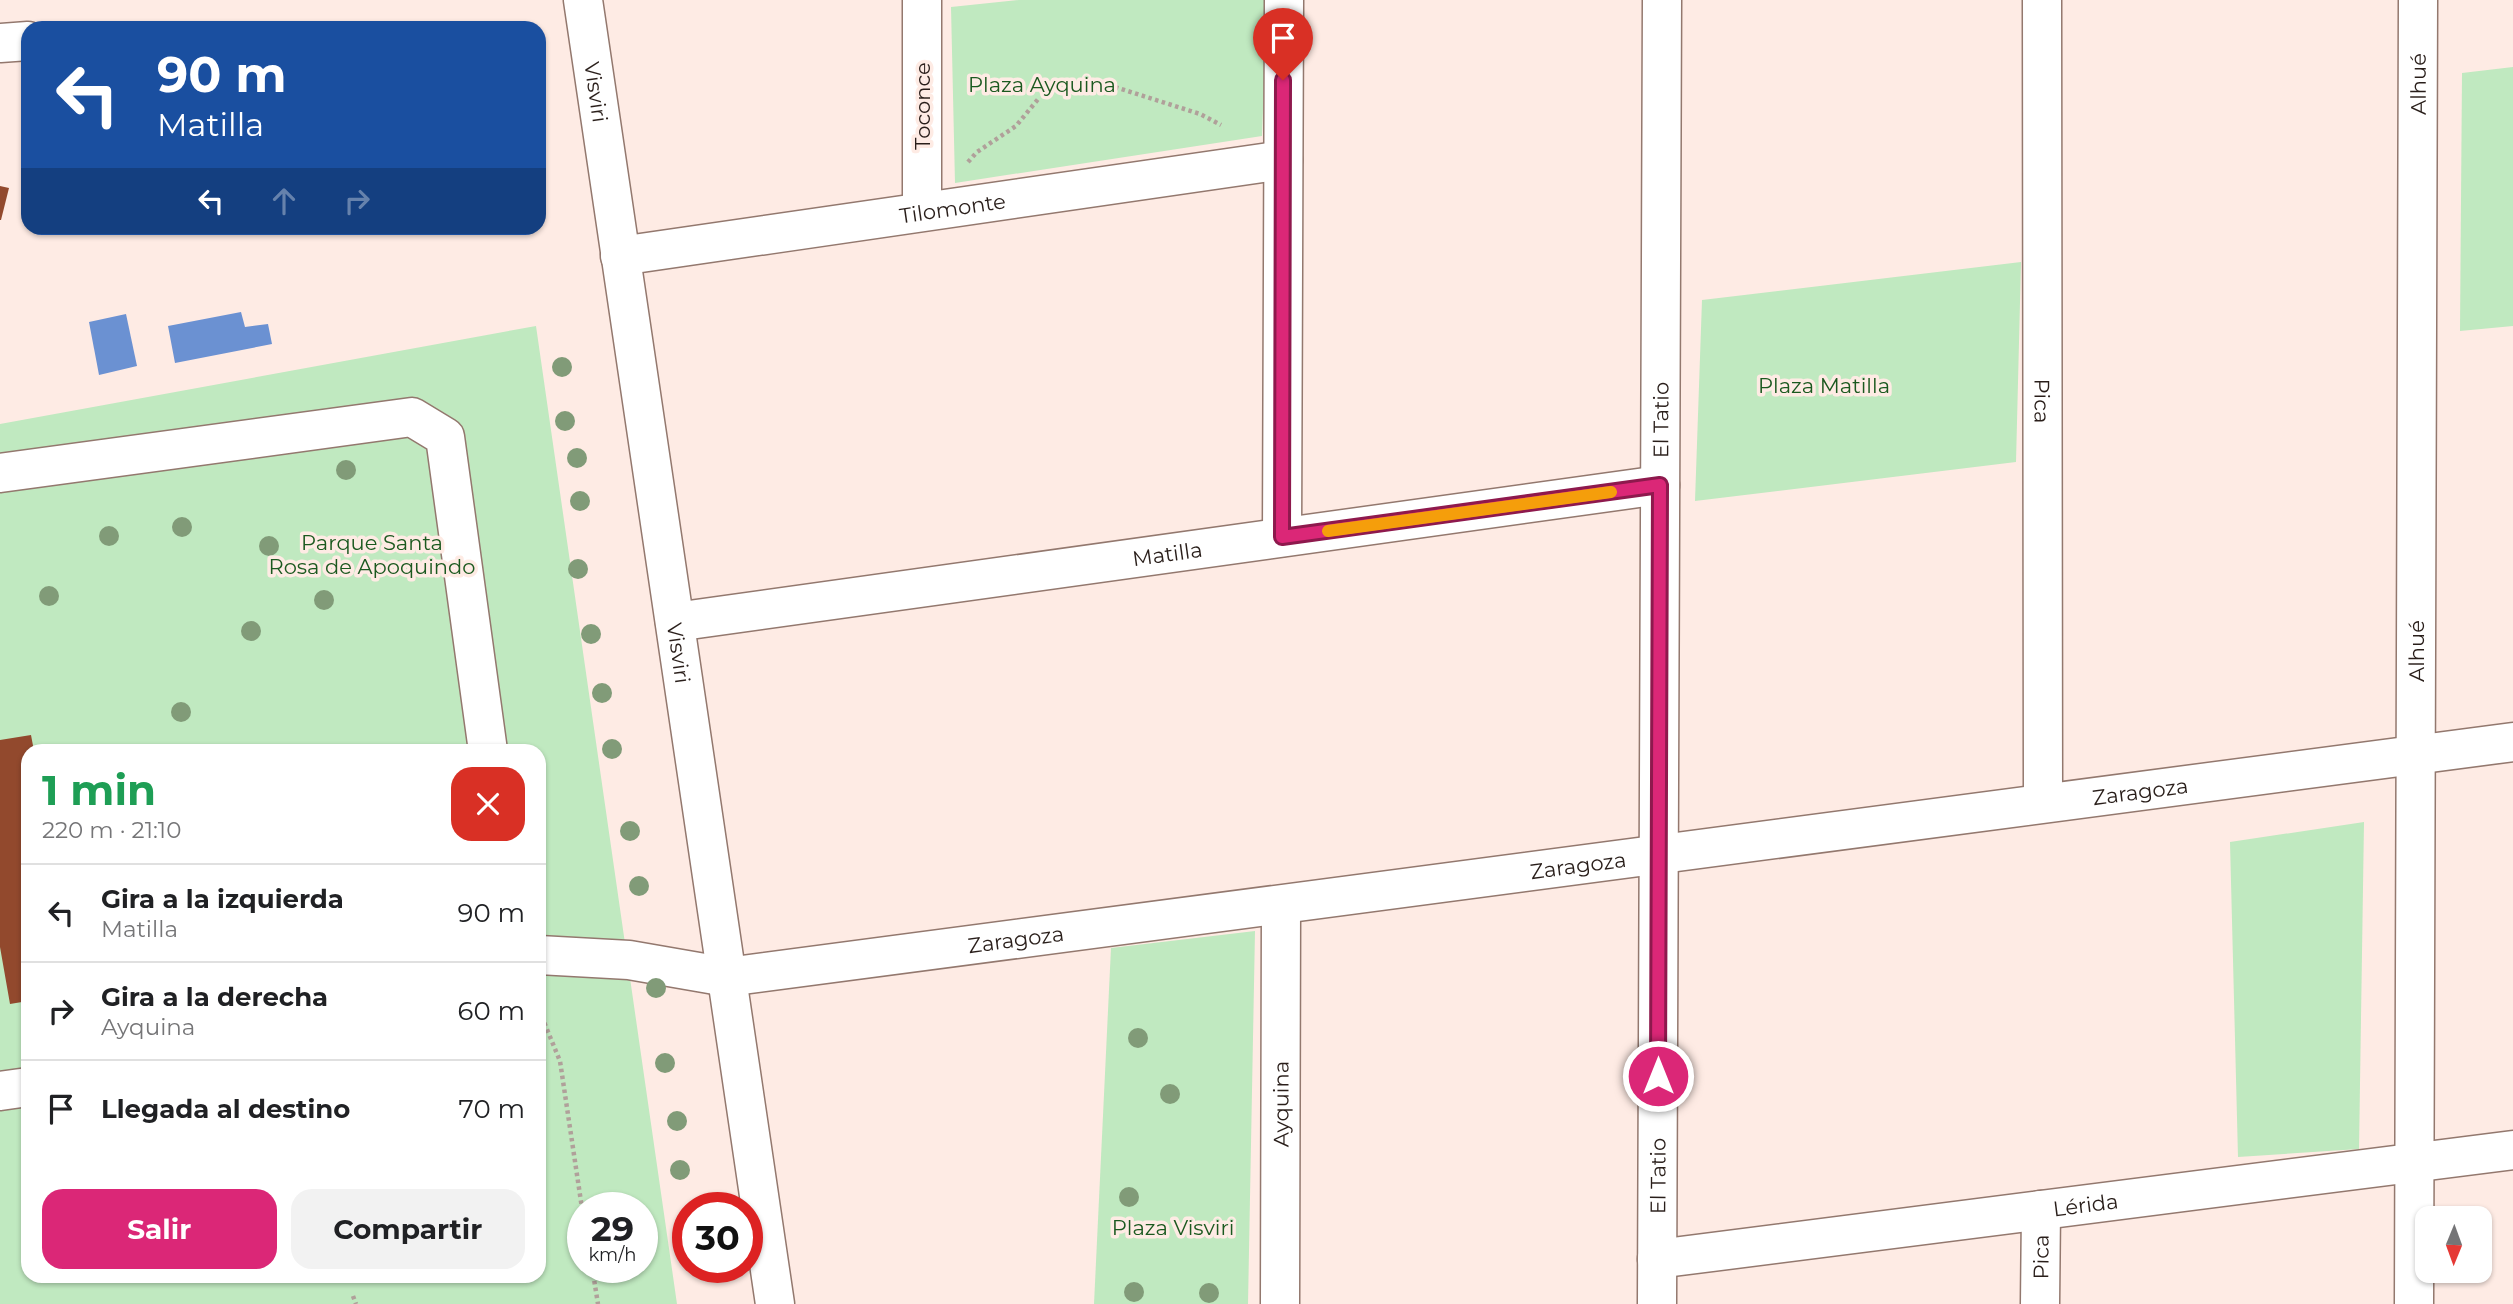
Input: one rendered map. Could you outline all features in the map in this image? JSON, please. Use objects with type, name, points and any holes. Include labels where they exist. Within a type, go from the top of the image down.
[{"type":"street","name":"Visviri","points":[[583,0],[775,1304]]},
{"type":"street","name":"Toconce","points":[[922,0],[922,211]]},
{"type":"street","points":[[1282,537],[1284,0]]},
{"type":"street","name":"El Tatio","points":[[1657,1304],[1662,0]]},
{"type":"street","name":"Pica","points":[[2042,0],[2043,802]]},
{"type":"street","name":"Alhué","points":[[2414,1304],[2418,0]]},
{"type":"street","points":[[0,43],[21,42]]},
{"type":"street","name":"Tilomonte","points":[[620,256],[1283,160]]},
{"type":"street","points":[[0,473],[412,417],[445,437],[487,744]]},
{"type":"street","name":"Matilla","points":[[675,622],[1660,485]]},
{"type":"street","name":"Zaragoza","points":[[546,955],[629,960],[727,977],[2513,741]]},
{"type":"street","name":"Ayquina","points":[[1280,1304],[1281,905]]},
{"type":"street","points":[[0,1091],[21,1088]]},
{"type":"street","name":"Lérida","points":[[1657,1259],[2513,1150]]},
{"type":"street","name":"Pica","points":[[2040,1304],[2041,1210]]},
{"type":"path","points":[[1115,86],[1200,114],[1224,127]]},
{"type":"path","points":[[922,211],[977,152],[1016,126],[1039,98]]},
{"type":"path","points":[[546,1027],[560,1061],[580,1192]]},
{"type":"path","points":[[595,1283],[598,1304]]},
{"type":"path","points":[[353,1296],[356,1304]]},
{"type":"green space","name":"Plaza Ayquina","points":[[1019,0],[1267,0],[1262,136],[955,183],[951,7]]},
{"type":"green space","points":[[2513,67],[2513,326],[2460,331],[2462,73]]},
{"type":"green space","name":"Plaza Matilla","points":[[2021,262],[2016,462],[1695,501],[1702,300]]},
{"type":"green space","name":"Parque Santa Rosa de Apoquindo","points":[[536,326],[677,1304],[0,1304],[0,424]]},
{"type":"green space","points":[[2364,822],[2359,1149],[2238,1157],[2230,842]]},
{"type":"green space","name":"Plaza Visviri","points":[[1255,931],[1248,1304],[1094,1304],[1111,948]]},
{"type":"water","points":[[241,312],[245,327],[268,324],[272,344],[175,363],[168,326]]},
{"type":"water","points":[[126,314],[137,366],[99,375],[89,322]]},
{"type":"building","points":[[0,186],[9,188],[1,220],[0,220]]},
{"type":"building","points":[[31,735],[33,744],[21,744],[21,1002],[10,1004],[0,947],[0,740]]},
{"type":"slow traffic","points":[[1328,531],[1611,492]]},
{"type":"route","points":[[1283,80],[1282,537],[1660,485],[1658,1076]]}]
